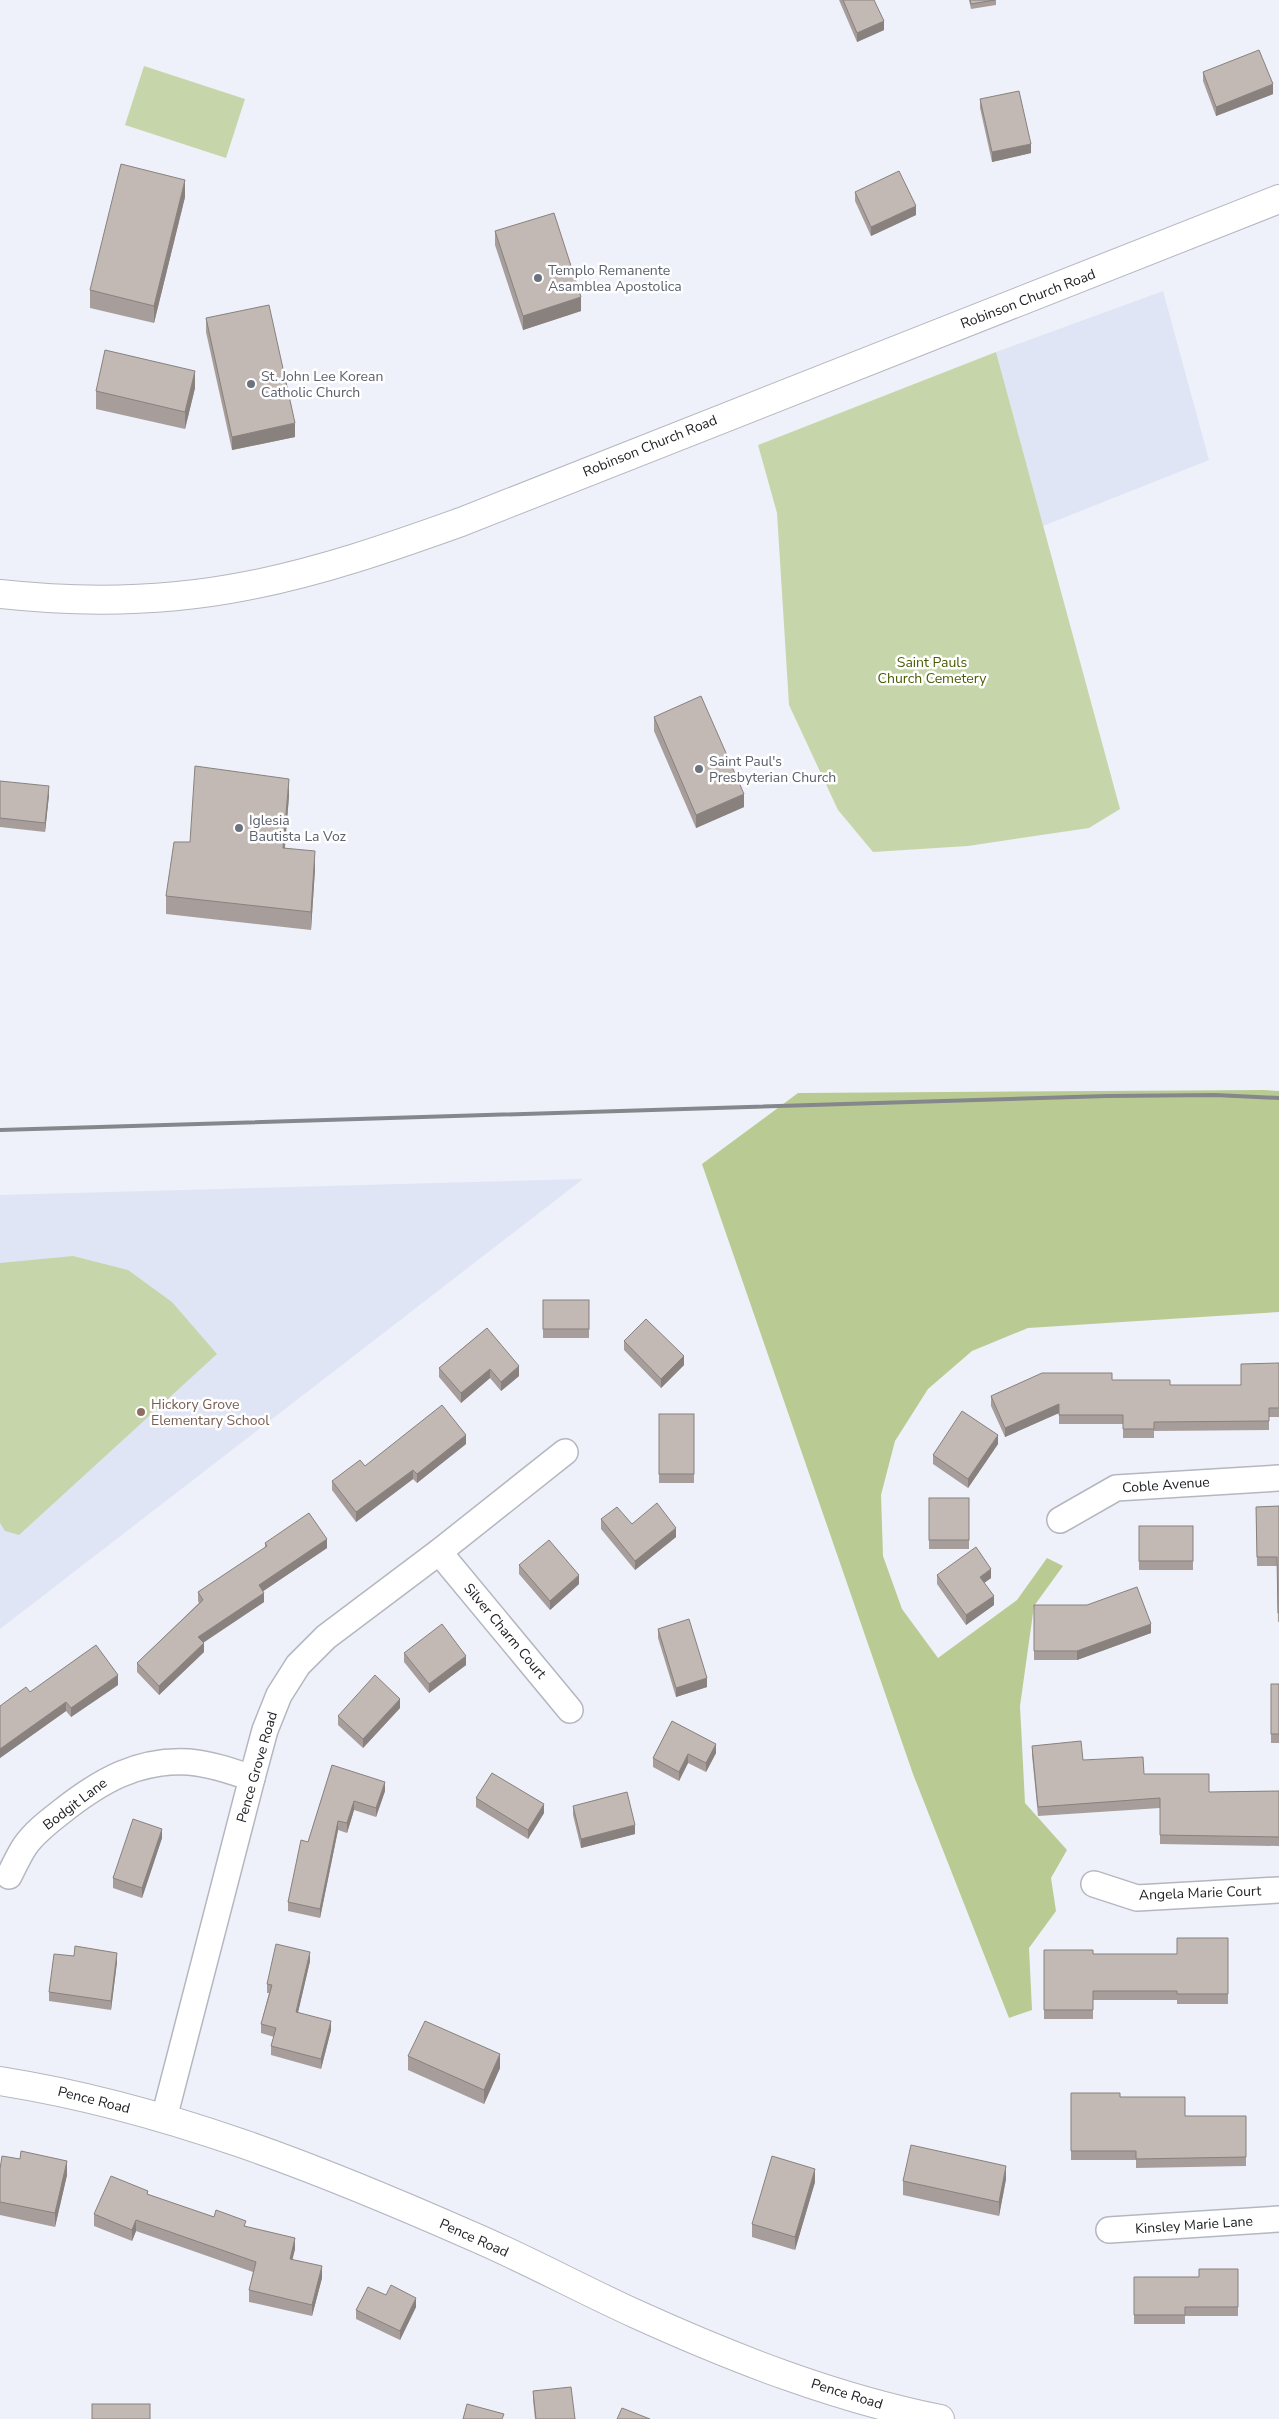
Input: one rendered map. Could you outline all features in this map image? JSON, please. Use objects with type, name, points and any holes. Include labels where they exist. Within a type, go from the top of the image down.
[{"type":"street","name":"Robinson Church Road","points":[[0,594],[78,600],[138,600],[185,596],[247,586],[386,549],[461,522],[1279,199]]},
{"type":"street","name":"Pence Grove Road","points":[[164,2118],[265,1730],[279,1695],[298,1665],[326,1637],[439,1552],[565,1452]]},
{"type":"street","name":"Coble Avenue","points":[[1060,1520],[1116,1488],[1279,1478]]},
{"type":"street","name":"Silver Charm Court","points":[[439,1552],[570,1710]]},
{"type":"street","name":"Bodgit Lane","points":[[9,1876],[25,1846],[47,1823],[79,1797],[109,1778],[161,1763],[189,1762],[218,1767],[252,1778]]},
{"type":"street","name":"Angela Marie Court","points":[[1094,1884],[1137,1898],[1279,1890]]},
{"type":"street","name":"Pence Road","points":[[0,2082],[62,2091],[164,2118],[271,2153],[464,2232],[636,2314],[721,2350],[795,2378],[878,2404],[940,2419]]},
{"type":"street","name":"Kinsley Marie Lane","points":[[1109,2230],[1279,2219]]},
{"type":"shaded area","points":[[1163,291],[1209,460],[1043,526],[996,352]]},
{"type":"shaded area","name":"Hickory Grove Elementary School","points":[[583,1179],[0,1629],[0,1195]]},
{"type":"green space","points":[[144,66],[245,99],[226,158],[125,125]]},
{"type":"green space","name":"Saint Pauls Church Cemetery","points":[[996,352],[1120,809],[1089,828],[968,846],[873,852],[838,810],[789,705],[777,513],[758,445]]},
{"type":"green space","points":[[1279,1091],[1279,1312],[1028,1328],[972,1351],[928,1389],[895,1441],[881,1495],[883,1556],[902,1609],[938,1658],[1017,1600],[1047,1558],[1063,1566],[1034,1606],[1020,1706],[1025,1803],[1067,1850],[1051,1878],[1056,1911],[1029,1948],[1032,2010],[1009,2018],[913,1774],[702,1164],[798,1093]]},
{"type":"green space","points":[[73,1256],[128,1270],[172,1302],[217,1354],[19,1535],[5,1531],[0,1523],[0,1263]]},
{"type":"building","points":[[843,0],[874,0],[884,21],[857,33]]},
{"type":"building","points":[[970,0],[995,0],[971,4]]},
{"type":"building","points":[[1259,50],[1273,84],[1216,107],[1203,72]]},
{"type":"building","points":[[1019,91],[1031,144],[992,152],[980,99]]},
{"type":"building","points":[[121,164],[185,180],[154,306],[90,290]]},
{"type":"building","points":[[899,171],[916,206],[871,227],[855,192]]},
{"type":"building","name":"Templo Remanente Asamblea Apostolica","points":[[554,213],[581,297],[523,316],[495,231]]},
{"type":"building","name":"St. John Lee Korean Catholic Church","points":[[269,305],[295,423],[232,437],[206,318]]},
{"type":"building","points":[[105,350],[195,371],[185,412],[96,391]]},
{"type":"building","name":"Saint Paul's Presbyterian Church","points":[[701,696],[744,794],[696,815],[654,717]]},
{"type":"building","name":"Iglesia Bautista La Voz","points":[[195,766],[289,779],[283,848],[315,851],[311,912],[166,896],[174,842],[190,842]]},
{"type":"building","points":[[0,781],[49,786],[45,823],[0,818]]},
{"type":"building","points":[[543,1300],[589,1300],[589,1329],[543,1329]]},
{"type":"building","points":[[646,1319],[684,1356],[661,1379],[624,1341]]},
{"type":"building","points":[[487,1328],[519,1366],[501,1382],[490,1369],[461,1393],[439,1368]]},
{"type":"building","points":[[1279,1363],[1279,1408],[1269,1408],[1269,1421],[1154,1422],[1154,1429],[1123,1429],[1123,1415],[1059,1415],[1059,1404],[1005,1428],[991,1396],[1042,1373],[1112,1373],[1112,1380],[1170,1380],[1170,1385],[1241,1385],[1241,1364]]},
{"type":"building","points":[[442,1405],[466,1435],[417,1474],[413,1470],[356,1512],[332,1481],[360,1460],[365,1466]]},
{"type":"building","points":[[962,1411],[998,1435],[968,1479],[933,1455]]},
{"type":"building","points":[[659,1414],[694,1414],[694,1474],[659,1474]]},
{"type":"building","points":[[929,1498],[969,1498],[969,1540],[929,1540]]},
{"type":"building","points":[[657,1503],[676,1528],[635,1561],[601,1519],[617,1507],[632,1524]]},
{"type":"building","points":[[1279,1506],[1278,1613],[1277,1557],[1257,1557],[1256,1507]]},
{"type":"building","points":[[309,1513],[327,1539],[259,1585],[264,1593],[198,1637],[204,1643],[159,1686],[137,1663],[203,1600],[198,1592],[267,1546],[265,1543]]},
{"type":"building","points":[[1139,1526],[1193,1526],[1193,1561],[1139,1561]]},
{"type":"building","points":[[549,1540],[579,1575],[550,1601],[519,1565]]},
{"type":"building","points":[[976,1547],[991,1569],[980,1577],[994,1596],[966,1615],[937,1575]]},
{"type":"building","points":[[1137,1587],[1151,1624],[1077,1651],[1034,1651],[1034,1605],[1087,1605]]},
{"type":"building","points":[[689,1619],[707,1678],[676,1688],[658,1629]]},
{"type":"building","points":[[442,1624],[466,1656],[429,1684],[404,1653]]},
{"type":"building","points":[[96,1645],[118,1675],[71,1708],[66,1702],[0,1749],[0,1706],[26,1687],[30,1692]]},
{"type":"building","points":[[375,1675],[400,1699],[363,1739],[338,1716]]},
{"type":"building","points":[[1271,1684],[1279,1684],[1279,1734],[1271,1734]]},
{"type":"building","points":[[672,1721],[716,1744],[706,1763],[688,1754],[679,1772],[653,1758]]},
{"type":"building","points":[[1081,1741],[1083,1760],[1143,1757],[1144,1774],[1209,1774],[1209,1792],[1279,1791],[1279,1837],[1160,1835],[1160,1798],[1038,1807],[1032,1746]]},
{"type":"building","points":[[332,1765],[385,1782],[376,1808],[354,1801],[347,1823],[338,1821],[320,1909],[288,1902],[301,1840],[308,1842]]},
{"type":"building","points":[[492,1773],[544,1804],[528,1830],[476,1798]]},
{"type":"building","points":[[627,1792],[635,1825],[581,1839],[573,1806]]},
{"type":"building","points":[[133,1819],[162,1829],[142,1888],[113,1878]]},
{"type":"building","points":[[1177,1938],[1228,1938],[1228,1994],[1177,1994],[1177,1991],[1093,1991],[1093,2010],[1044,2010],[1044,1950],[1093,1950],[1093,1954],[1177,1954]]},
{"type":"building","points":[[276,1944],[310,1952],[296,2012],[331,2021],[321,2059],[271,2046],[276,2028],[261,2024],[272,1985],[267,1984]]},
{"type":"building","points":[[75,1946],[117,1953],[111,2001],[49,1992],[54,1954],[74,1956]]},
{"type":"building","points":[[425,2021],[500,2054],[484,2090],[408,2056]]},
{"type":"building","points":[[1071,2093],[1120,2093],[1120,2097],[1185,2097],[1185,2116],[1246,2116],[1246,2157],[1136,2159],[1136,2151],[1071,2151]]},
{"type":"building","points":[[911,2145],[1006,2166],[999,2202],[903,2181]]},
{"type":"building","points":[[21,2151],[67,2161],[55,2213],[0,2202],[2,2156],[20,2159]]},
{"type":"building","points":[[772,2156],[815,2169],[795,2237],[752,2224]]},
{"type":"building","points":[[111,2176],[148,2191],[147,2194],[214,2217],[216,2210],[246,2221],[244,2226],[295,2238],[290,2259],[322,2266],[312,2305],[249,2290],[256,2262],[136,2220],[132,2230],[94,2214]]},
{"type":"building","points":[[1199,2269],[1238,2269],[1238,2307],[1185,2307],[1185,2315],[1134,2315],[1134,2277],[1199,2277]]},
{"type":"building","points":[[391,2285],[416,2298],[400,2331],[356,2310],[368,2287],[386,2295]]},
{"type":"building","points":[[571,2387],[575,2419],[536,2419],[533,2391]]},
{"type":"building","points":[[92,2404],[150,2404],[150,2419],[92,2419]]},
{"type":"building","points":[[467,2404],[504,2414],[502,2419],[463,2419]]},
{"type":"building","points":[[622,2408],[650,2419],[617,2419]]},
{"type":"railway","points":[[0,1130],[1107,1096],[1215,1095],[1279,1098]]},
{"type":"place","name":"Templo Remanente Asamblea Apostolica","points":[[538,278]]},
{"type":"place","name":"St. John Lee Korean Catholic Church","points":[[251,384]]},
{"type":"place","name":"Saint Paul's Presbyterian Church","points":[[699,769]]},
{"type":"place","name":"Iglesia Bautista La Voz","points":[[239,828]]},
{"type":"place","name":"Hickory Grove Elementary School","points":[[141,1412]]}]
